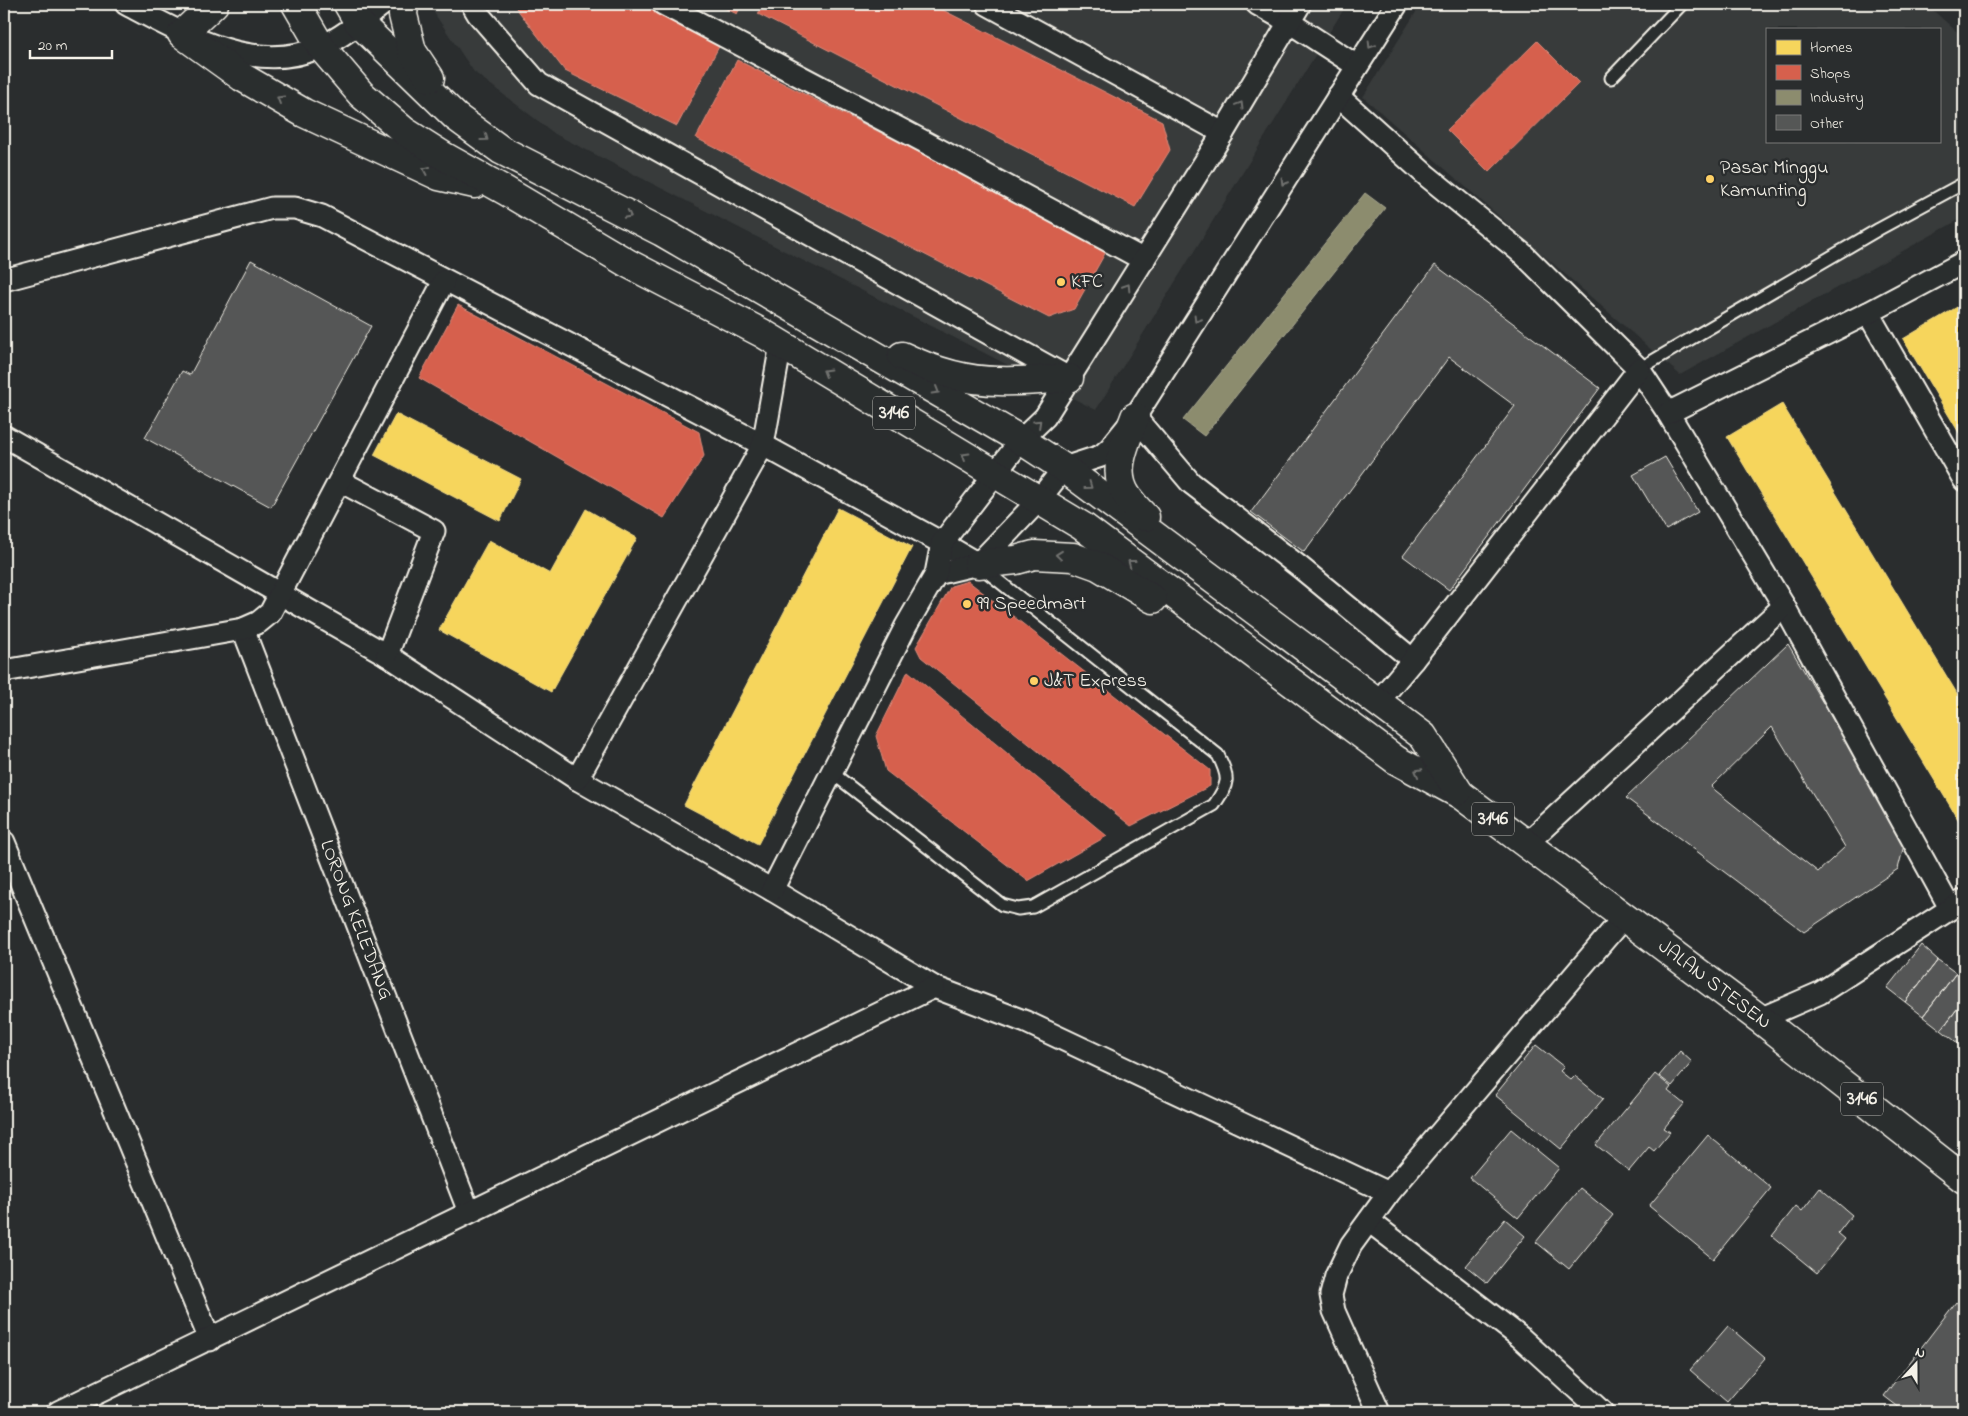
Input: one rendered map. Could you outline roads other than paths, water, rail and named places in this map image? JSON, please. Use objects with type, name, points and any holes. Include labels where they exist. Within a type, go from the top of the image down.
[{"type":"main road","points":[[214,4],[182,34],[242,77],[304,113],[439,176],[506,191]]},
{"type":"main road","name":"3146","points":[[296,4],[321,47],[361,94],[404,131],[445,157],[629,264],[781,344],[1082,526],[1270,668],[1396,760],[1461,795]]},
{"type":"main road","points":[[404,4],[403,15],[412,51],[456,117]]},
{"type":"main road","name":"3146","points":[[354,13],[456,117],[501,150],[662,232],[1021,440],[1064,468],[1423,736],[1461,795]]},
{"type":"main road","points":[[747,282],[920,365],[972,378],[998,382],[1070,378]]},
{"type":"main road","points":[[1135,417],[1119,465],[1121,482],[1127,496],[1169,545]]},
{"type":"main road","points":[[978,564],[1016,560],[1034,555],[1049,554],[1073,557],[1098,566],[1270,668]]},
{"type":"main road","name":"JALAN STESEN","points":[[1461,795],[1760,1019],[1964,1179]]},
{"type":"street","points":[[126,4],[182,34],[243,54],[275,57],[321,47],[354,13],[383,4]]},
{"type":"street","points":[[472,4],[478,14],[539,84],[1070,378]]},
{"type":"street","points":[[663,4],[923,140],[1144,260]]},
{"type":"street","points":[[987,4],[1223,133]]},
{"type":"street","points":[[1257,4],[1294,13],[1357,66]]},
{"type":"street","points":[[936,574],[978,564],[1038,500],[1064,468],[1101,456],[1110,448],[1135,417],[1397,4]]},
{"type":"street","points":[[772,890],[906,626],[936,574],[942,543],[1021,440],[1045,417],[1223,133],[1294,13]]},
{"type":"street","points":[[1338,96],[1427,176],[1523,254],[1639,369],[1668,413],[1784,606],[1957,904],[1820,993],[1760,1019]]},
{"type":"street","points":[[4,280],[272,208],[295,208],[322,216],[763,445],[978,564]]},
{"type":"street","points":[[1668,413],[1868,313],[1964,262]]},
{"type":"street","points":[[4,671],[243,629],[259,622],[270,613],[444,281]]},
{"type":"street","points":[[1868,313],[1964,480]]},
{"type":"street","points":[[578,779],[763,445],[781,344]]},
{"type":"street","points":[[1377,703],[1413,660],[1639,369]]},
{"type":"street","points":[[1135,417],[1191,483],[1301,568],[1413,660]]},
{"type":"street","points":[[4,436],[386,655],[578,779],[772,890],[934,987],[1026,1022],[1388,1193]]},
{"type":"street","points":[[340,481],[434,531],[386,655]]},
{"type":"street","points":[[1526,844],[1784,606]]},
{"type":"street","name":"LORONG KELEDANG","points":[[243,629],[469,1212]]},
{"type":"street","points":[[4,842],[210,1340]]},
{"type":"street","points":[[1379,1412],[1334,1311],[1331,1295],[1336,1276],[1351,1245],[1388,1193],[1623,918]]},
{"type":"street","points":[[58,1412],[210,1340],[469,1212],[934,987]]},
{"type":"street","points":[[1369,1220],[1520,1337],[1602,1412]]},
{"type":"lane","points":[[1611,78],[1682,4]]},
{"type":"lane","points":[[1639,369],[1879,229],[1964,183]]},
{"type":"lane","points":[[832,772],[1002,905],[1018,909],[1032,907],[1214,805],[1224,789],[1227,773],[1218,755],[978,564]]},
{"type":"place","name":"Pasar Minggu Kamunting","points":[[1710,179]]},
{"type":"place","name":"KFC","points":[[1061,282]]},
{"type":"place","name":"99 Speedmart","points":[[967,604]]},
{"type":"place","name":"J&T Express","points":[[1034,681]]}]
